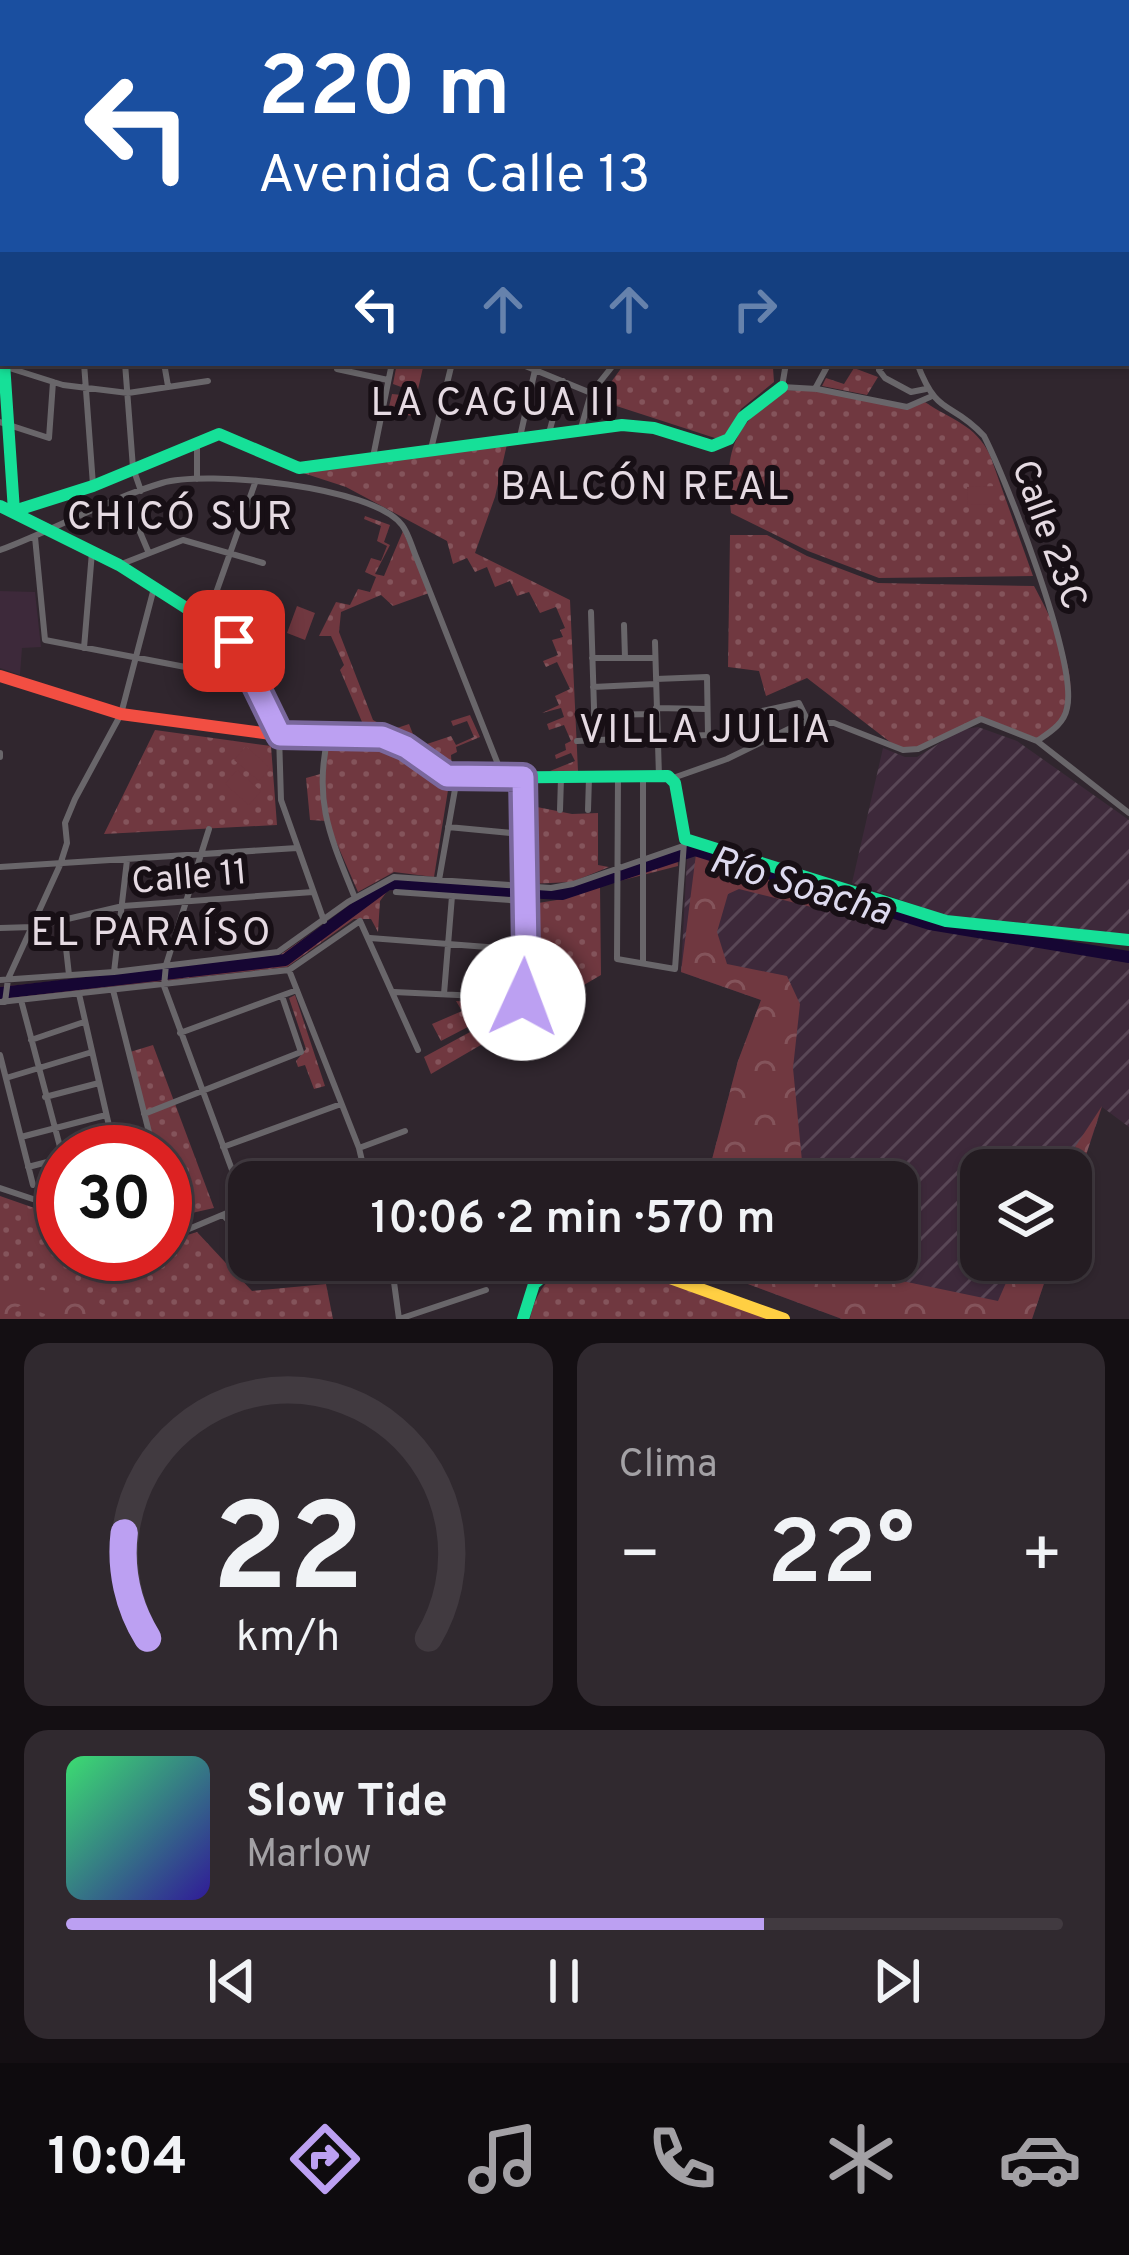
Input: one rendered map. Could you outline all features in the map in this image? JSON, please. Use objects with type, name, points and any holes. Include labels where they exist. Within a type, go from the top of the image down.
[{"type":"main road","points":[[3,366],[7,508]]},
{"type":"main road","points":[[7,508],[93,486],[211,435],[229,435],[299,468],[581,428],[655,428],[712,446],[729,439],[743,417],[782,387]]},
{"type":"main road","points":[[7,508],[119,565],[230,636],[280,735]]},
{"type":"main road","points":[[0,676],[121,714],[280,735],[393,740],[438,771],[457,778],[666,777],[684,845],[946,921],[1129,940]]},
{"type":"main road","points":[[524,1319],[537,1281]]},
{"type":"main road","points":[[678,1281],[784,1319]]},
{"type":"street","points":[[6,366],[52,382],[128,394],[208,381]]},
{"type":"street","points":[[84,366],[93,486]]},
{"type":"street","points":[[125,366],[133,468],[141,491]]},
{"type":"street","points":[[165,366],[168,386]]},
{"type":"street","points":[[373,457],[391,366]]},
{"type":"street","points":[[431,449],[451,366]]},
{"type":"street","points":[[526,366],[591,393]]},
{"type":"street","points":[[581,428],[591,393],[614,366]]},
{"type":"street","points":[[785,366],[782,387],[908,407],[928,393]]},
{"type":"street","points":[[815,389],[827,366]]},
{"type":"street","points":[[917,366],[928,393]]},
{"type":"street","points":[[882,367],[885,379],[916,393],[928,393]]},
{"type":"street","points":[[337,369],[388,380]]},
{"type":"street","points":[[520,437],[536,370]]},
{"type":"street","points":[[549,433],[563,381]]},
{"type":"street","points":[[5,424],[50,438],[52,382]]},
{"type":"street","name":"Calle 23C","points":[[928,393],[984,436],[1058,630],[1070,688],[1066,714],[1037,741]]},
{"type":"street","points":[[196,442],[197,478]]},
{"type":"street","points":[[0,550],[173,481],[197,478],[291,484],[347,496],[401,524],[503,778]]},
{"type":"street","points":[[206,621],[255,482]]},
{"type":"street","points":[[126,499],[148,551]]},
{"type":"street","points":[[35,537],[45,640],[253,680]]},
{"type":"street","points":[[119,565],[183,540],[263,563]]},
{"type":"street","points":[[84,648],[92,552]]},
{"type":"street","points":[[154,588],[121,714],[75,800],[64,831],[67,843],[60,865],[4,980],[3,1002],[289,970],[360,921],[418,1050]]},
{"type":"street","points":[[591,612],[595,741]]},
{"type":"street","points":[[624,625],[625,658]]},
{"type":"street","points":[[655,642],[658,738],[666,777],[809,723],[834,723],[902,750],[918,749],[980,719],[1037,741],[1129,813]]},
{"type":"street","points":[[592,658],[655,658]]},
{"type":"street","points":[[577,741],[708,735],[707,677],[593,687]]},
{"type":"street","points":[[753,713],[799,703],[809,723]]},
{"type":"street","points":[[594,715],[708,709]]},
{"type":"street","points":[[280,735],[278,780],[324,921]]},
{"type":"street","points":[[328,737],[321,803],[355,898]]},
{"type":"street","points":[[618,776],[617,959],[675,969],[684,845]]},
{"type":"street","points":[[394,992],[523,998],[523,777]]},
{"type":"street","points":[[560,810],[561,777]]},
{"type":"street","points":[[643,777],[643,962]]},
{"type":"street","points":[[439,880],[457,778]]},
{"type":"street","points":[[588,810],[589,778]]},
{"type":"street","points":[[448,827],[523,834]]},
{"type":"street","points":[[209,829],[166,964],[164,986],[228,1161]]},
{"type":"street","points":[[396,892],[524,893],[618,874],[684,845]]},
{"type":"street","points":[[0,867],[297,848]]},
{"type":"street","points":[[114,972],[127,860]]},
{"type":"street","points":[[4,980],[278,952],[394,877],[524,893]]},
{"type":"street","name":"Calle 11","points":[[0,928],[33,927],[123,906],[313,892]]},
{"type":"street","points":[[444,994],[452,896]]},
{"type":"street","points":[[63,921],[69,975]]},
{"type":"street","points":[[370,938],[526,950]]},
{"type":"street","points":[[289,970],[362,1161]]},
{"type":"street","points":[[113,990],[147,1125]]},
{"type":"street","points":[[180,1033],[297,990]]},
{"type":"street","points":[[79,994],[109,1125]]},
{"type":"street","points":[[144,1114],[301,1052],[282,996]]},
{"type":"street","points":[[21,1000],[54,1125]]},
{"type":"street","points":[[31,1040],[85,1022]]},
{"type":"street","points":[[6,1078],[92,1052]]},
{"type":"street","points":[[0,1055],[33,1185]]},
{"type":"street","points":[[46,1097],[99,1083]]},
{"type":"street","points":[[223,1148],[341,1104]]},
{"type":"street","points":[[69,1125],[106,1114]]},
{"type":"street","points":[[359,1148],[405,1131]]},
{"type":"street","points":[[21,1137],[36,1133]]},
{"type":"street","points":[[28,1167],[36,1165]]},
{"type":"street","points":[[0,1188],[36,1200]]},
{"type":"street","points":[[192,1228],[228,1213]]},
{"type":"street","points":[[223,1215],[228,1220]]},
{"type":"street","points":[[394,1281],[399,1319],[486,1290]]},
{"type":"shaded area","points":[[0,591],[35,592],[41,647],[22,648],[20,675],[0,668]]},
{"type":"shaded area","points":[[978,727],[1017,741],[1129,820],[1129,936],[947,916],[852,883],[883,748],[917,757],[961,730]]},
{"type":"shaded area","points":[[696,854],[930,924],[1129,960],[1129,1127],[1102,1107],[1088,1149],[960,1149],[960,1281],[1045,1281],[1032,1319],[842,1319],[740,1281],[918,1281],[918,1161],[712,1161],[738,1061],[761,1000],[681,972],[687,858]]},
{"type":"green space","points":[[396,366],[423,366],[412,416],[388,411],[392,394],[402,395],[404,388],[393,384]]},
{"type":"green space","points":[[623,366],[773,368],[774,382],[741,409],[728,436],[718,439],[598,400]]},
{"type":"green space","points":[[854,368],[878,377],[867,395],[822,386],[826,378],[844,384]]},
{"type":"green space","points":[[782,390],[817,391],[907,409],[925,402],[970,429],[990,455],[1033,576],[879,578],[808,551],[731,513],[729,472],[735,442],[752,417]]},
{"type":"green space","points":[[507,444],[475,553],[570,600],[578,771],[550,771],[575,761],[571,753],[556,759],[571,741],[564,725],[549,730],[547,724],[564,717],[561,708],[542,713],[559,705],[555,696],[570,689],[557,662],[546,667],[543,661],[558,655],[552,640],[563,637],[560,630],[565,628],[556,607],[540,613],[529,592],[517,596],[510,581],[495,587],[487,567],[475,572],[467,558],[453,564],[447,541],[346,487],[297,471]]},
{"type":"green space","points":[[997,486],[997,504],[968,505],[967,487]]},
{"type":"green space","points":[[365,516],[390,525],[384,542],[390,545],[375,574],[384,576],[403,531],[429,593],[393,606],[381,595],[341,612],[339,632],[373,720],[391,730],[409,724],[418,747],[451,736],[456,745],[474,737],[467,721],[453,726],[451,721],[470,715],[480,737],[456,747],[452,770],[400,737],[365,729],[331,636],[319,636],[336,602],[350,605],[358,589],[370,592],[376,577],[365,572],[371,558],[381,561],[387,546],[377,541],[381,526]]},
{"type":"green space","points":[[730,535],[767,535],[878,583],[1034,586],[1068,666],[1069,700],[1064,714],[1038,743],[981,720],[919,751],[903,752],[807,678],[766,696],[759,671],[728,667]]},
{"type":"green space","points":[[297,606],[315,613],[305,640],[287,633]]},
{"type":"green space","points":[[155,730],[271,746],[277,825],[104,834]]},
{"type":"green space","points":[[246,746],[270,768],[259,781],[234,760]]},
{"type":"green space","points":[[327,747],[391,749],[449,784],[434,877],[394,872],[358,892],[327,821],[310,820],[306,778],[324,773]]},
{"type":"green space","points":[[237,770],[261,791],[249,805],[225,784]]},
{"type":"green space","points":[[527,805],[572,814],[598,813],[598,865],[609,867],[572,882],[529,884]]},
{"type":"green space","points":[[677,851],[678,866],[600,886],[601,975],[431,1074],[424,1057],[529,1000],[532,904],[563,899],[388,890],[380,901],[378,932],[371,919],[354,919],[287,967],[0,999],[0,987],[277,957],[394,881],[563,889]]},
{"type":"green space","points":[[696,854],[860,902],[832,912],[739,889],[728,894],[717,932],[727,964],[787,976],[800,1004],[793,1068],[802,1161],[712,1161],[738,1061],[761,1000],[681,972]]},
{"type":"green space","points":[[295,995],[325,1086],[314,1089],[305,1065],[298,1067],[296,1061],[306,1049],[289,998]]},
{"type":"green space","points":[[456,1001],[512,1004],[441,1041],[432,1024],[462,1011]]},
{"type":"green space","points":[[153,1045],[183,1125],[146,1125],[130,1052]]},
{"type":"green space","points":[[1102,1106],[1088,1149],[1074,1149]]},
{"type":"green space","points":[[192,1149],[214,1208],[192,1213]]},
{"type":"green space","points":[[0,1196],[36,1209],[36,1281],[192,1281],[192,1234],[197,1232],[228,1265],[228,1281],[243,1281],[252,1291],[326,1284],[333,1319],[0,1319]]},
{"type":"green space","points":[[548,1281],[667,1281],[774,1319],[530,1319]]},
{"type":"green space","points":[[740,1281],[902,1281],[998,1301],[1007,1281],[1045,1281],[1032,1319],[842,1319]]},
{"type":"green space","points":[[13,1286],[87,1296],[111,1310],[111,1319],[58,1319],[21,1305],[0,1319],[0,1296]]},
{"type":"waterway","name":"Río Soacha","points":[[0,993],[285,960],[388,884],[562,894],[695,850],[930,924],[1129,957]]},
{"type":"traffic: fast","points":[[4,366],[14,511],[93,486],[219,434],[299,468],[622,425],[654,428],[712,446],[729,439],[743,417],[782,387]]},
{"type":"traffic: fast","points":[[0,506],[119,565],[230,636],[280,735]]},
{"type":"traffic: fast","points":[[278,735],[393,740],[438,771],[457,778],[668,776],[675,783],[685,839],[946,921],[1129,940]]},
{"type":"traffic: fast","points":[[523,1319],[537,1281]]},
{"type":"traffic: slow","points":[[678,1281],[784,1319]]},
{"type":"traffic: jam","points":[[0,676],[121,714],[278,735]]},
{"type":"district","name":"LA CAGUA II","points":[[494,401]]},
{"type":"district","name":"BALCÓN REAL","points":[[646,485]]},
{"type":"district","name":"CHICÓ SUR","points":[[181,515]]},
{"type":"district","name":"VILLA JULIA","points":[[706,728]]},
{"type":"district","name":"EL PARAÍSO","points":[[152,931]]},
{"type":"route","points":[[234,641],[280,735],[382,737],[406,747],[447,776],[523,777],[523,998]]}]
